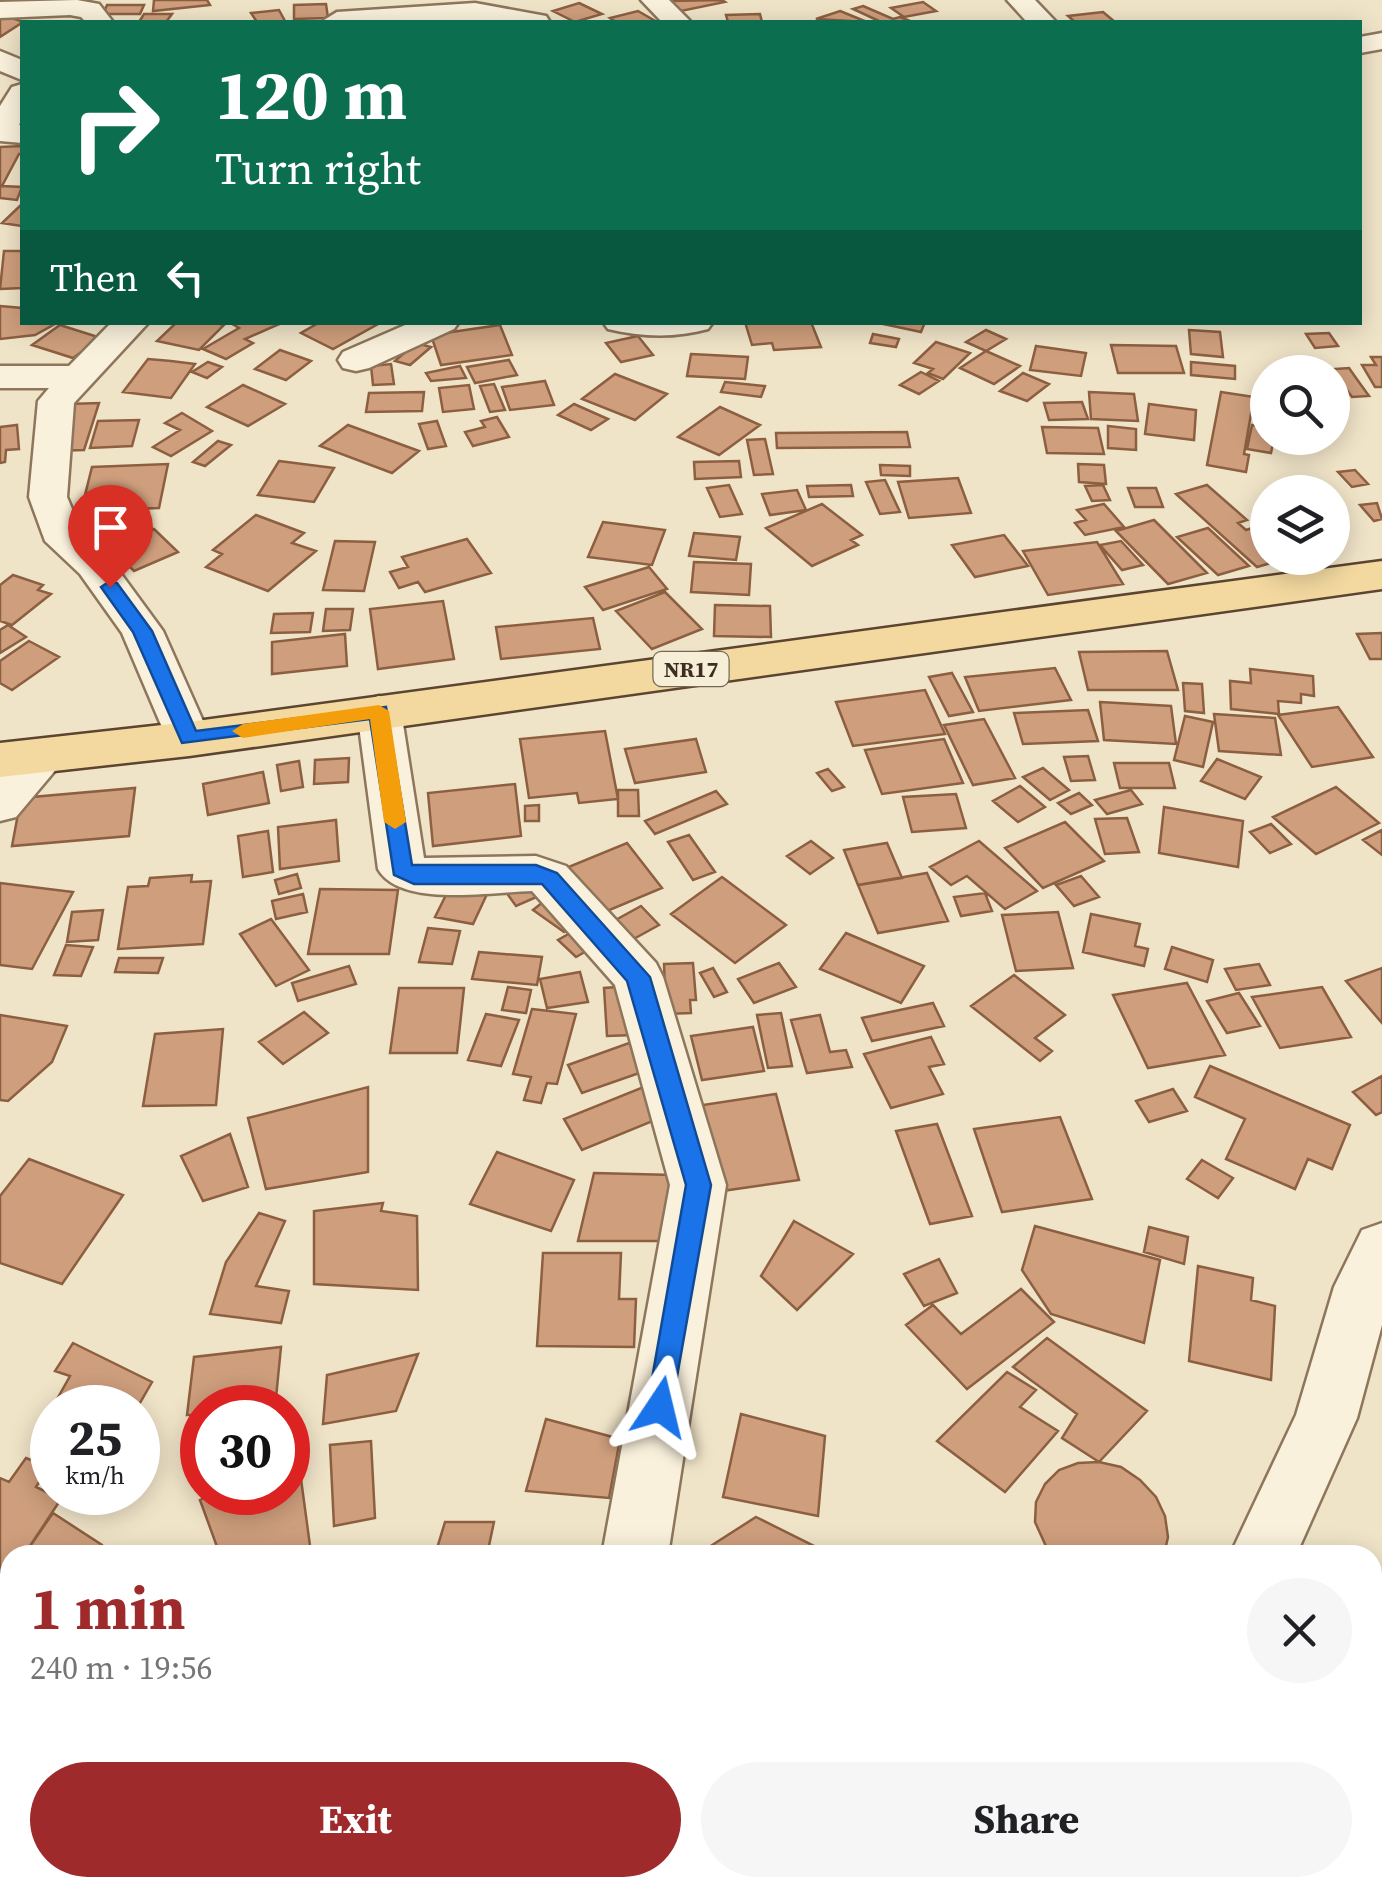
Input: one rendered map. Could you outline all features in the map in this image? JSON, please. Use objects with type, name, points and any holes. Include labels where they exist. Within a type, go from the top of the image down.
[{"type":"main road","name":"NR17","points":[[0,760],[190,738],[1382,576]]},
{"type":"street","points":[[654,0],[675,20]]},
{"type":"street","points":[[1020,0],[1040,20]]},
{"type":"street","points":[[0,10],[70,7],[90,10],[98,20]]},
{"type":"street","points":[[337,20],[475,11],[525,20]]},
{"type":"street","points":[[20,97],[0,132],[20,134]]},
{"type":"street","points":[[129,325],[56,402],[48,496],[66,541],[94,565],[142,631],[190,738]]},
{"type":"street","points":[[356,360],[435,325]]},
{"type":"street","points":[[0,376],[82,377]]},
{"type":"street","points":[[379,711],[402,869],[414,876],[536,873],[550,878],[638,977],[698,1185],[637,1545]]},
{"type":"street","points":[[0,805],[46,754]]},
{"type":"street","points":[[1268,1545],[1326,1418],[1362,1287],[1382,1248]]},
{"type":"building","points":[[154,0],[207,0],[210,5],[153,11]]},
{"type":"building","points":[[669,1],[725,2],[681,11]]},
{"type":"building","points":[[923,2],[936,11],[904,17],[891,8]]},
{"type":"building","points":[[579,3],[602,14],[571,20],[553,11]]},
{"type":"building","points":[[326,4],[328,18],[294,19],[294,5]]},
{"type":"building","points":[[107,5],[144,5],[140,14],[103,14]]},
{"type":"building","points":[[863,6],[893,19],[908,20],[877,20],[853,9]]},
{"type":"building","points":[[279,10],[284,20],[256,20],[251,13]]},
{"type":"building","points":[[638,11],[654,20],[613,20],[610,18]]},
{"type":"building","points":[[840,11],[862,20],[833,20],[816,19]]},
{"type":"building","points":[[1103,12],[1113,20],[1073,20],[1068,16]]},
{"type":"building","points":[[144,14],[172,14],[168,20],[140,20]]},
{"type":"building","points":[[760,14],[762,20],[727,20],[726,15]]},
{"type":"building","points":[[0,16],[20,21],[20,24],[0,37]]},
{"type":"building","points":[[20,146],[20,154],[2,186],[20,187],[17,200],[0,198],[0,147]]},
{"type":"building","points":[[20,206],[20,226],[2,223]]},
{"type":"building","points":[[4,251],[20,251],[20,288],[0,289]]},
{"type":"building","points":[[0,306],[20,308],[20,325],[53,325],[35,335],[0,339]]},
{"type":"building","points":[[60,325],[101,338],[73,358],[32,345]]},
{"type":"building","points":[[174,325],[224,325],[199,350],[157,341]]},
{"type":"building","points":[[234,325],[277,325],[245,339],[253,343],[226,359],[203,349],[239,328]]},
{"type":"building","points":[[315,325],[376,325],[333,349],[301,333]]},
{"type":"building","points":[[500,325],[512,355],[441,365],[431,335]]},
{"type":"building","points":[[746,325],[812,325],[821,347],[774,350],[772,343],[752,345]]},
{"type":"building","points":[[888,325],[924,325],[921,332]]},
{"type":"building","points":[[986,330],[1006,339],[986,351],[966,342]]},
{"type":"building","points":[[1189,330],[1220,332],[1223,357],[1191,354]]},
{"type":"building","points":[[1329,333],[1338,346],[1315,348],[1306,334]]},
{"type":"building","points":[[873,334],[899,339],[896,347],[870,343]]},
{"type":"building","points":[[638,336],[653,355],[621,362],[606,343]]},
{"type":"building","points":[[936,342],[970,353],[943,379],[928,373],[933,369],[914,363]]},
{"type":"building","points":[[416,343],[431,347],[410,365],[395,361]]},
{"type":"building","points":[[1111,345],[1176,346],[1184,373],[1118,373]]},
{"type":"building","points":[[1036,346],[1086,353],[1081,376],[1030,370]]},
{"type":"building","points":[[280,350],[311,361],[286,380],[255,369]]},
{"type":"building","points":[[986,351],[1020,366],[994,384],[960,368]]},
{"type":"building","points":[[691,354],[748,357],[745,379],[687,376]]},
{"type":"building","points":[[1371,357],[1382,357],[1382,387],[1375,387],[1362,365],[1376,365]]},
{"type":"building","points":[[148,359],[195,364],[171,398],[123,392]]},
{"type":"building","points":[[509,360],[517,375],[475,383],[467,367]]},
{"type":"building","points":[[208,362],[222,367],[207,378],[192,372]]},
{"type":"building","points":[[1191,362],[1235,366],[1235,379],[1191,375]]},
{"type":"building","points":[[391,364],[394,384],[373,385],[371,366]]},
{"type":"building","points":[[460,366],[466,378],[431,381],[426,373]]},
{"type":"building","points":[[1350,369],[1369,396],[1350,394]]},
{"type":"building","points":[[921,372],[939,381],[919,394],[900,385]]},
{"type":"building","points":[[1023,373],[1049,384],[1027,401],[1000,391]]},
{"type":"building","points":[[615,374],[667,394],[635,420],[582,399]]},
{"type":"building","points":[[545,381],[554,405],[510,410],[502,387]]},
{"type":"building","points":[[725,382],[765,386],[761,397],[721,392]]},
{"type":"building","points":[[494,384],[505,410],[490,412],[480,386]]},
{"type":"building","points":[[243,385],[285,404],[248,426],[207,407]]},
{"type":"building","points":[[469,385],[474,409],[443,412],[439,388]]},
{"type":"building","points":[[424,392],[422,411],[366,412],[369,393]]},
{"type":"building","points":[[1089,392],[1134,394],[1138,421],[1091,419]]},
{"type":"building","points":[[1221,392],[1250,396],[1246,472],[1207,465]]},
{"type":"building","points":[[1082,402],[1088,419],[1049,420],[1044,403]]},
{"type":"building","points":[[99,403],[84,450],[52,451],[68,404]]},
{"type":"building","points":[[574,404],[608,419],[591,430],[558,415]]},
{"type":"building","points":[[1149,404],[1196,410],[1194,440],[1145,434]]},
{"type":"building","points":[[720,407],[760,425],[719,455],[678,437]]},
{"type":"building","points":[[182,413],[212,431],[171,456],[153,447],[180,430],[165,423]]},
{"type":"building","points":[[497,417],[509,437],[473,446],[465,432],[485,427],[481,421]]},
{"type":"building","points":[[139,420],[132,446],[90,448],[98,421]]},
{"type":"building","points":[[437,421],[446,446],[428,449],[419,424]]},
{"type":"building","points":[[17,425],[19,449],[6,450],[5,462],[0,463],[0,427]]},
{"type":"building","points":[[348,425],[419,451],[392,473],[320,446]]},
{"type":"building","points":[[1108,426],[1136,429],[1136,450],[1108,448]]},
{"type":"building","points":[[1042,427],[1098,428],[1104,454],[1047,453]]},
{"type":"building","points":[[907,432],[910,447],[777,448],[776,433]]},
{"type":"building","points":[[765,439],[773,474],[754,475],[747,440]]},
{"type":"building","points":[[218,441],[231,445],[205,466],[193,462]]},
{"type":"building","points":[[279,461],[334,468],[314,502],[258,495]]},
{"type":"building","points":[[739,461],[741,477],[695,479],[694,462]]},
{"type":"building","points":[[168,464],[159,508],[81,511],[92,467]]},
{"type":"building","points":[[1078,464],[1104,465],[1106,484],[1079,482]]},
{"type":"building","points":[[880,465],[910,466],[910,476],[881,475]]},
{"type":"building","points":[[1355,470],[1368,484],[1352,487],[1350,475],[1338,472]]},
{"type":"building","points":[[958,478],[971,513],[909,518],[898,482]]},
{"type":"building","points":[[885,480],[900,512],[880,514],[866,482]]},
{"type":"building","points":[[729,485],[742,514],[720,517],[707,488]]},
{"type":"building","points":[[851,485],[853,496],[809,497],[807,486]]},
{"type":"building","points":[[1103,485],[1110,500],[1092,501],[1085,486]]},
{"type":"building","points":[[1207,485],[1247,520],[1238,523],[1250,529],[1250,561],[1176,494]]},
{"type":"building","points":[[1128,488],[1156,488],[1163,507],[1135,507]]},
{"type":"building","points":[[797,490],[806,510],[770,515],[762,494]]},
{"type":"building","points":[[1377,503],[1382,519],[1374,521],[1360,505]]},
{"type":"building","points":[[822,504],[862,535],[851,540],[858,545],[812,566],[766,528]]},
{"type":"building","points":[[1104,504],[1124,527],[1085,535],[1075,523],[1086,520],[1077,510]]},
{"type":"building","points":[[256,515],[304,533],[292,543],[316,551],[268,591],[206,567],[222,554],[213,550]]},
{"type":"building","points":[[1154,520],[1207,573],[1168,584],[1116,531]]},
{"type":"building","points":[[603,522],[665,530],[652,565],[588,557]]},
{"type":"building","points":[[1208,528],[1249,566],[1218,575],[1177,537]]},
{"type":"building","points":[[154,529],[178,552],[134,571],[110,547]]},
{"type":"building","points":[[694,533],[740,537],[736,560],[689,556]]},
{"type":"building","points":[[1004,535],[1028,566],[975,577],[952,545]]},
{"type":"building","points":[[467,539],[491,573],[425,592],[418,582],[399,588],[390,572],[408,567],[402,557]]},
{"type":"building","points":[[335,541],[375,542],[364,591],[323,590]]},
{"type":"building","points":[[1121,541],[1143,565],[1122,570],[1100,545]]},
{"type":"building","points":[[1097,542],[1123,584],[1048,595],[1023,551]]},
{"type":"building","points":[[694,562],[751,564],[749,595],[691,592]]},
{"type":"building","points":[[649,567],[667,589],[603,610],[585,587]]},
{"type":"building","points":[[13,575],[43,585],[38,590],[51,594],[12,625],[0,621],[0,585]]},
{"type":"building","points":[[665,592],[702,629],[652,649],[616,611]]},
{"type":"building","points":[[443,601],[454,659],[378,669],[370,609]]},
{"type":"building","points":[[715,605],[770,606],[771,637],[714,636]]},
{"type":"building","points":[[326,609],[353,609],[350,630],[323,631]]},
{"type":"building","points":[[313,613],[310,632],[271,633],[274,614]]},
{"type":"building","points":[[593,618],[600,649],[501,659],[496,627]]},
{"type":"building","points":[[8,625],[26,637],[0,653],[0,630]]},
{"type":"building","points":[[1382,633],[1382,659],[1370,659],[1357,634]]},
{"type":"building","points":[[345,634],[347,666],[272,674],[272,642]]},
{"type":"building","points":[[29,641],[59,657],[12,690],[0,683],[0,661]]},
{"type":"building","points":[[1167,651],[1178,690],[1088,690],[1079,652]]},
{"type":"building","points":[[1055,668],[1071,700],[979,711],[965,677]]},
{"type":"building","points":[[1250,669],[1313,676],[1314,696],[1301,694],[1301,703],[1278,701],[1279,714],[1231,709],[1230,681],[1251,683]]},
{"type":"building","points":[[952,673],[973,712],[949,716],[929,677]]},
{"type":"building","points":[[1183,683],[1202,684],[1204,713],[1185,711]]},
{"type":"building","points":[[925,690],[945,734],[853,746],[836,702]]},
{"type":"building","points":[[1100,702],[1171,706],[1176,744],[1104,740]]},
{"type":"building","points":[[1338,707],[1373,757],[1312,767],[1278,715]]},
{"type":"building","points":[[1088,710],[1098,741],[1023,744],[1014,713]]},
{"type":"building","points":[[1214,714],[1275,718],[1281,755],[1219,751]]},
{"type":"building","points":[[1185,716],[1213,722],[1203,767],[1174,760]]},
{"type":"building","points":[[984,719],[1015,778],[973,785],[944,725]]},
{"type":"building","points":[[605,731],[618,799],[579,803],[577,793],[529,798],[520,739]]},
{"type":"building","points":[[696,739],[706,772],[635,783],[625,749]]},
{"type":"building","points":[[944,739],[963,783],[882,794],[865,750]]},
{"type":"building","points":[[1088,756],[1095,780],[1071,781],[1064,757]]},
{"type":"building","points":[[349,758],[348,782],[314,784],[315,760]]},
{"type":"building","points":[[1217,759],[1261,777],[1245,799],[1201,781]]},
{"type":"building","points":[[299,761],[303,787],[281,791],[277,765]]},
{"type":"building","points":[[1114,763],[1169,763],[1175,788],[1120,788]]},
{"type":"building","points":[[1043,768],[1069,790],[1050,800],[1023,777]]},
{"type":"building","points":[[828,769],[844,787],[832,791],[817,773]]},
{"type":"building","points":[[263,772],[269,803],[208,815],[203,784]]},
{"type":"building","points":[[515,784],[521,836],[433,846],[428,793]]},
{"type":"building","points":[[1020,786],[1045,807],[1018,822],[993,801]]},
{"type":"building","points":[[1336,787],[1379,823],[1316,854],[1273,817]]},
{"type":"building","points":[[135,788],[129,836],[12,846],[21,798]]},
{"type":"building","points":[[618,790],[638,790],[639,816],[618,816]]},
{"type":"building","points":[[1131,790],[1142,804],[1107,814],[1095,800]]},
{"type":"building","points":[[716,791],[727,804],[655,834],[645,821]]},
{"type":"building","points":[[1079,793],[1092,805],[1071,814],[1058,803]]},
{"type":"building","points":[[956,794],[966,828],[912,832],[903,797]]},
{"type":"building","points":[[539,805],[539,821],[525,821],[525,806]]},
{"type":"building","points":[[1164,807],[1243,821],[1238,867],[1159,853]]},
{"type":"building","points":[[1127,818],[1139,852],[1105,854],[1095,819]]},
{"type":"building","points":[[336,820],[339,861],[280,869],[278,827]]},
{"type":"building","points":[[1065,822],[1104,861],[1043,888],[1005,848]]},
{"type":"building","points":[[1271,824],[1291,844],[1270,853],[1250,832]]},
{"type":"building","points":[[1382,830],[1382,855],[1363,840]]},
{"type":"building","points":[[268,831],[273,872],[243,877],[238,836]]},
{"type":"building","points":[[689,835],[715,872],[693,880],[668,842]]},
{"type":"building","points":[[811,841],[833,858],[810,874],[787,856]]},
{"type":"building","points":[[979,841],[1037,891],[1005,909],[967,876],[951,885],[930,867]]},
{"type":"building","points":[[627,843],[662,888],[600,914],[566,868]]},
{"type":"building","points":[[887,843],[902,878],[858,885],[844,850]]},
{"type":"building","points":[[927,873],[948,921],[878,933],[858,885]]},
{"type":"building","points":[[297,874],[301,888],[279,894],[275,880]]},
{"type":"building","points":[[192,875],[191,882],[211,881],[203,944],[118,949],[128,887],[148,886],[150,878]]},
{"type":"building","points":[[1081,876],[1099,897],[1074,906],[1056,885]]},
{"type":"building","points":[[722,877],[786,925],[735,963],[671,914]]},
{"type":"building","points":[[529,882],[539,896],[516,906],[506,892]]},
{"type":"building","points":[[0,883],[73,892],[32,969],[0,965]]},
{"type":"building","points":[[451,885],[488,892],[473,924],[435,917]]},
{"type":"building","points":[[320,889],[398,890],[389,954],[308,954]]},
{"type":"building","points":[[985,893],[992,911],[961,916],[954,897]]},
{"type":"building","points":[[303,894],[307,912],[276,919],[272,901]]},
{"type":"building","points":[[543,902],[575,924],[564,932],[533,910]]},
{"type":"building","points":[[641,906],[659,925],[630,941],[612,922]]},
{"type":"building","points":[[103,910],[98,940],[67,942],[72,912]]},
{"type":"building","points":[[1058,912],[1073,968],[1016,971],[1002,915]]},
{"type":"building","points":[[1091,914],[1140,924],[1135,946],[1148,949],[1144,966],[1083,952]]},
{"type":"building","points":[[271,919],[309,970],[276,986],[240,934]]},
{"type":"building","points":[[428,928],[460,931],[452,964],[419,962]]},
{"type":"building","points":[[579,928],[597,945],[576,957],[558,940]]},
{"type":"building","points":[[846,933],[924,966],[901,1003],[820,969]]},
{"type":"building","points":[[66,945],[93,947],[81,976],[54,975]]},
{"type":"building","points":[[1172,947],[1213,960],[1207,982],[1165,969]]},
{"type":"building","points":[[479,952],[542,957],[537,985],[472,979]]},
{"type":"building","points":[[119,958],[163,958],[158,973],[115,972]]},
{"type":"building","points":[[693,963],[696,1000],[690,1000],[691,1013],[666,1014],[664,964]]},
{"type":"building","points":[[779,963],[796,987],[754,1003],[738,979]]},
{"type":"building","points":[[1259,964],[1270,985],[1236,990],[1225,969]]},
{"type":"building","points":[[349,966],[356,984],[298,1001],[292,983]]},
{"type":"building","points":[[713,968],[727,992],[714,997],[700,973]]},
{"type":"building","points":[[1382,968],[1382,1023],[1346,981]]},
{"type":"building","points":[[580,972],[588,1002],[547,1008],[540,979]]},
{"type":"building","points":[[1014,975],[1065,1015],[1035,1038],[1052,1051],[1040,1061],[971,1006]]},
{"type":"building","points":[[1187,983],[1225,1055],[1148,1068],[1113,995]]},
{"type":"building","points":[[630,986],[634,1035],[607,1036],[604,988]]},
{"type":"building","points":[[508,987],[531,990],[526,1013],[502,1010]]},
{"type":"building","points":[[1322,987],[1351,1037],[1280,1048],[1252,997]]},
{"type":"building","points":[[399,988],[464,988],[457,1053],[390,1053]]},
{"type":"building","points":[[1239,993],[1260,1026],[1227,1033],[1207,1001]]},
{"type":"building","points":[[933,1003],[944,1026],[872,1041],[862,1018]]},
{"type":"building","points":[[532,1009],[576,1014],[557,1084],[547,1083],[541,1103],[524,1100],[531,1077],[513,1074]]},
{"type":"building","points":[[304,1012],[328,1033],[283,1064],[259,1042]]},
{"type":"building","points":[[781,1013],[792,1066],[768,1068],[757,1015]]},
{"type":"building","points":[[486,1014],[519,1020],[501,1066],[468,1060]]},
{"type":"building","points":[[0,1015],[67,1026],[52,1062],[8,1101],[0,1100]]},
{"type":"building","points":[[820,1015],[830,1052],[846,1050],[852,1067],[807,1073],[791,1020]]},
{"type":"building","points":[[753,1027],[764,1071],[702,1080],[691,1036]]},
{"type":"building","points":[[223,1029],[216,1105],[143,1106],[155,1034]]},
{"type":"building","points":[[931,1037],[944,1064],[929,1067],[943,1094],[891,1108],[864,1054]]},
{"type":"building","points":[[629,1043],[645,1071],[582,1093],[568,1065]]},
{"type":"building","points":[[1210,1066],[1350,1125],[1332,1169],[1308,1159],[1295,1189],[1226,1159],[1245,1119],[1195,1097]]},
{"type":"building","points":[[1382,1076],[1382,1112],[1376,1115],[1353,1092]]},
{"type":"building","points":[[646,1086],[665,1116],[582,1150],[564,1119]]},
{"type":"building","points":[[368,1087],[368,1172],[266,1189],[248,1118]]},
{"type":"building","points":[[1173,1089],[1187,1111],[1149,1122],[1136,1101]]},
{"type":"building","points":[[776,1094],[799,1180],[722,1191],[703,1105]]},
{"type":"building","points":[[1060,1117],[1092,1199],[1002,1212],[974,1129]]},
{"type":"building","points":[[937,1124],[972,1216],[930,1224],[896,1131]]},
{"type":"building","points":[[230,1134],[248,1187],[203,1201],[181,1156]]},
{"type":"building","points":[[497,1152],[574,1180],[551,1231],[470,1204]]},
{"type":"building","points":[[29,1159],[123,1195],[62,1284],[0,1263],[0,1196]]},
{"type":"building","points":[[1202,1160],[1233,1178],[1218,1198],[1187,1179]]},
{"type":"building","points":[[594,1173],[673,1175],[665,1241],[578,1241]]},
{"type":"building","points":[[383,1203],[381,1211],[417,1216],[418,1290],[314,1284],[314,1211]]},
{"type":"building","points":[[259,1213],[285,1221],[256,1286],[289,1291],[281,1323],[210,1314],[226,1262]]},
{"type":"building","points":[[794,1221],[853,1254],[797,1310],[761,1276]]},
{"type":"building","points":[[1035,1226],[1160,1260],[1144,1343],[1051,1314],[1022,1270]]},
{"type":"building","points":[[1149,1227],[1188,1237],[1184,1264],[1144,1252]]},
{"type":"building","points":[[543,1253],[621,1253],[619,1299],[636,1299],[634,1347],[537,1346]]},
{"type":"building","points":[[939,1259],[957,1293],[924,1306],[904,1274]]},
{"type":"building","points":[[1198,1266],[1253,1278],[1251,1300],[1275,1306],[1271,1380],[1189,1361]]},
{"type":"building","points":[[1021,1289],[1054,1322],[967,1389],[906,1325],[933,1305],[961,1334]]},
{"type":"building","points":[[1047,1338],[1147,1411],[1099,1462],[1062,1438],[1077,1414],[1013,1367]]},
{"type":"building","points":[[73,1343],[152,1382],[65,1385],[70,1376],[55,1371]]},
{"type":"building","points":[[281,1347],[277,1385],[191,1385],[194,1357]]},
{"type":"building","points":[[418,1354],[396,1411],[323,1424],[327,1375]]},
{"type":"building","points":[[1007,1372],[1036,1390],[1020,1407],[1058,1431],[1005,1492],[937,1441]]},
{"type":"building","points":[[741,1414],[825,1436],[818,1516],[723,1497]]},
{"type":"building","points":[[546,1419],[620,1439],[609,1498],[526,1491]]},
{"type":"building","points":[[371,1441],[375,1518],[334,1526],[330,1445]]},
{"type":"building","points":[[26,1458],[30,1460],[30,1515],[50,1515],[31,1545],[0,1545],[0,1478],[9,1482]]},
{"type":"building","points":[[1078,1463],[1121,1467],[1140,1480],[1156,1497],[1165,1516],[1166,1545],[1045,1545],[1035,1522],[1036,1502],[1045,1484],[1059,1470]]},
{"type":"building","points":[[52,1515],[56,1515],[102,1545],[31,1545]]},
{"type":"building","points":[[205,1515],[306,1515],[310,1545],[216,1545]]},
{"type":"building","points":[[756,1517],[812,1545],[712,1545]]},
{"type":"building","points":[[445,1522],[494,1522],[489,1545],[438,1545]]},
{"type":"slow traffic","points":[[243,731],[379,711],[395,822]]},
{"type":"route","points":[[110,587],[142,631],[190,738],[379,711],[402,869],[414,876],[536,873],[550,878],[638,977],[698,1185],[660,1407]]}]
